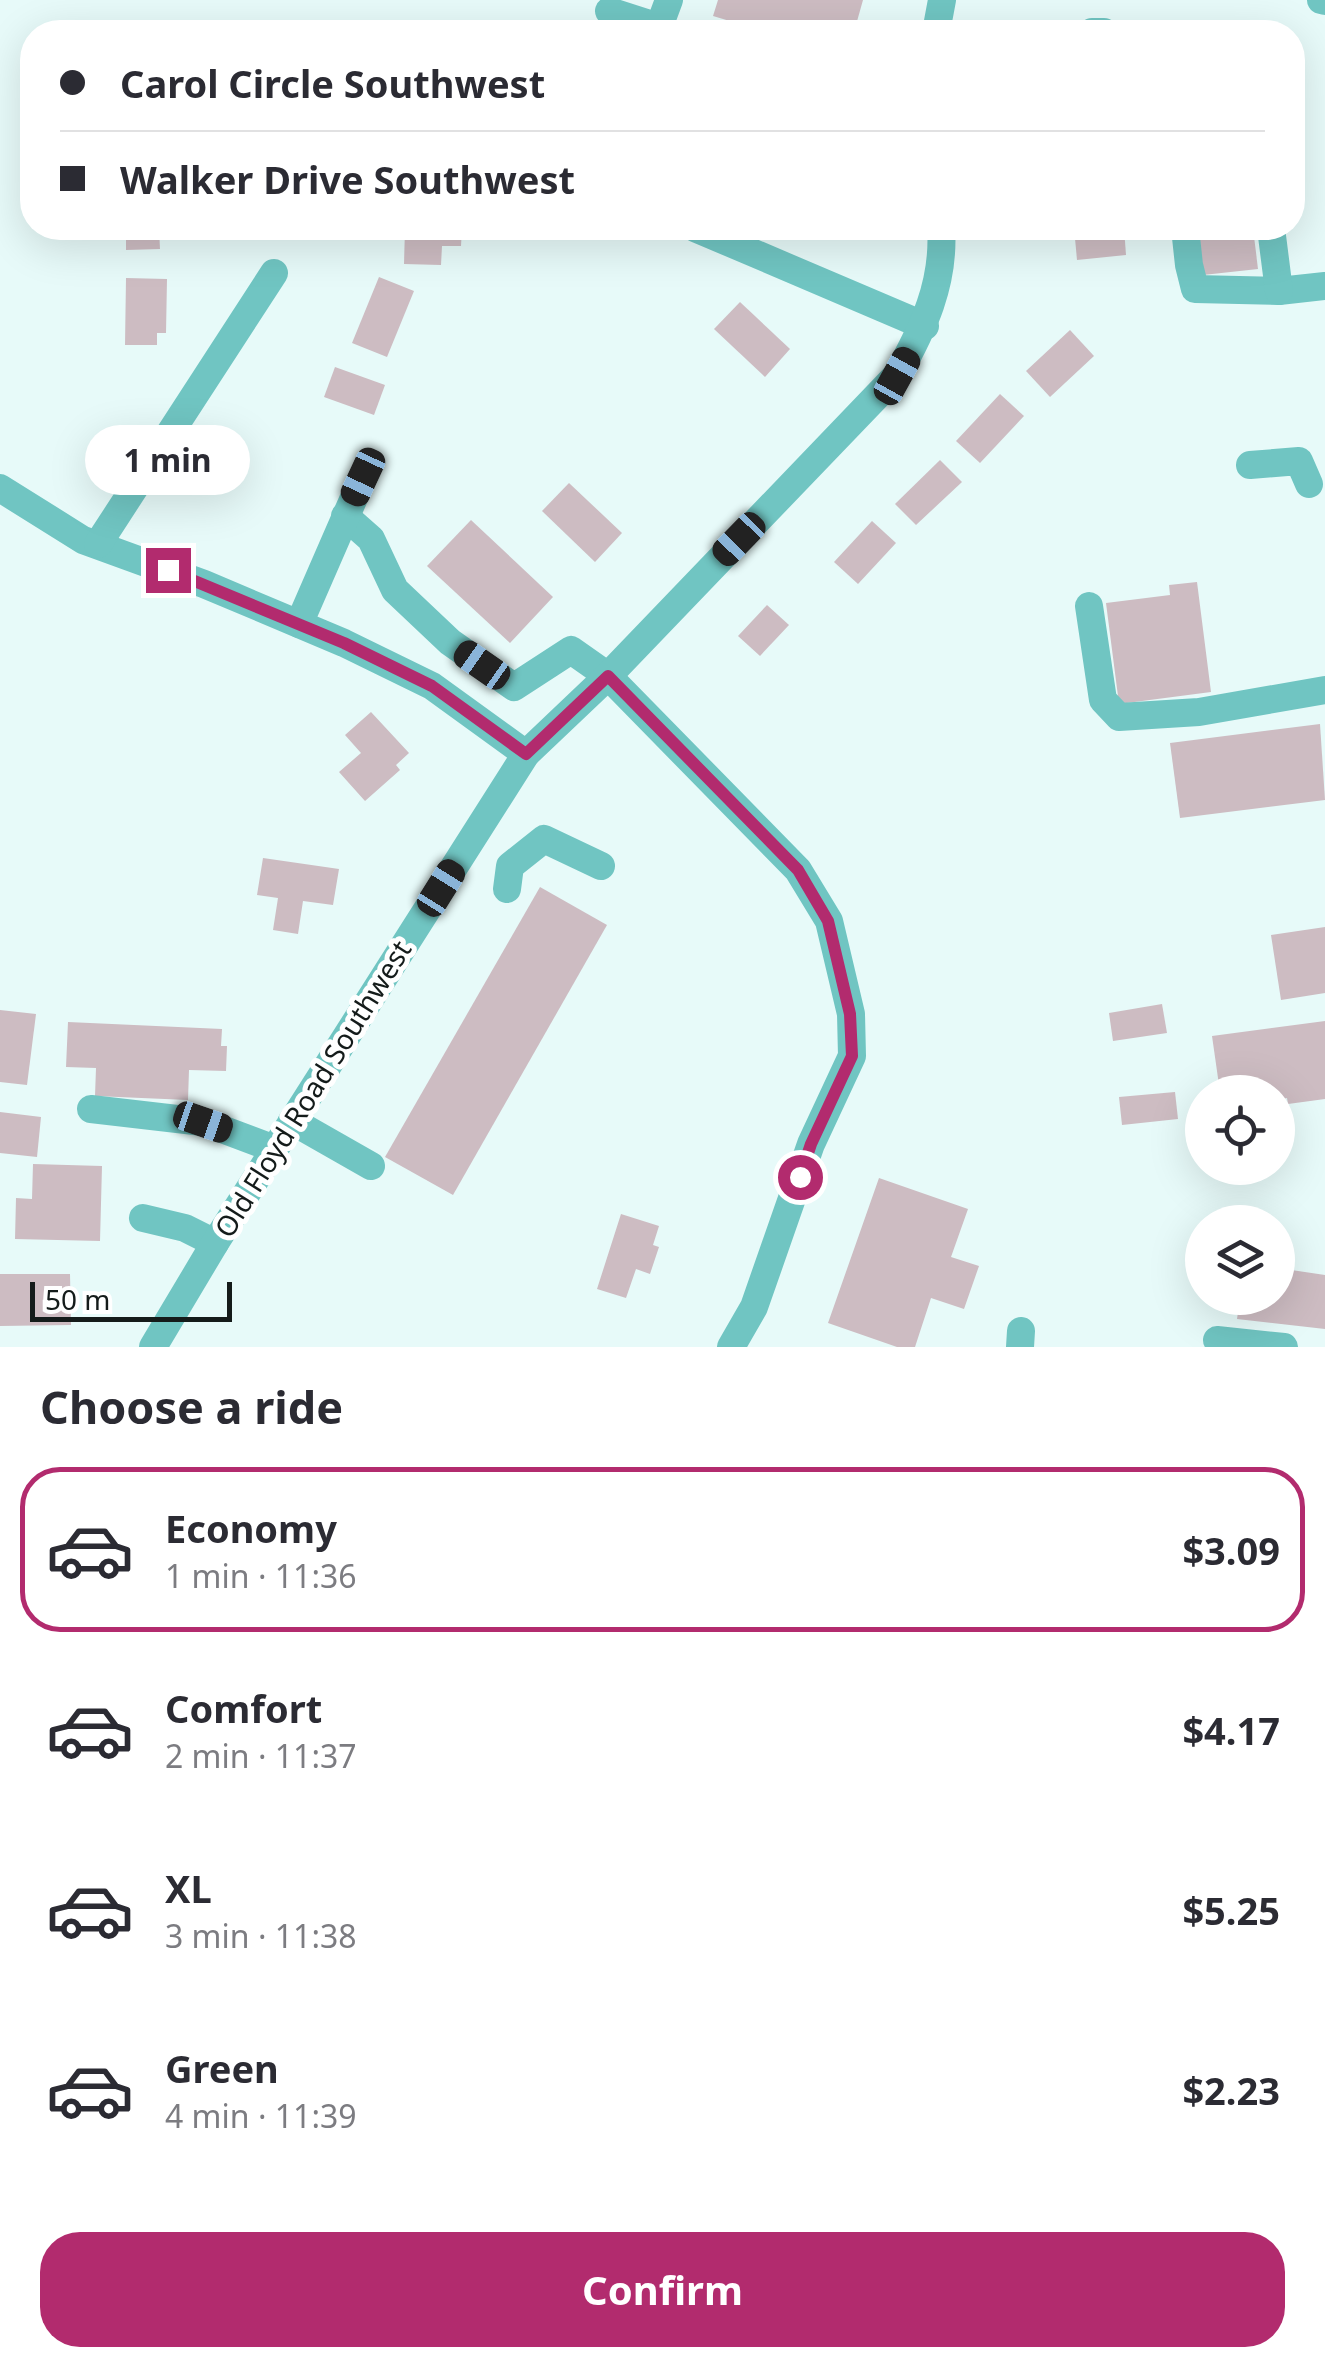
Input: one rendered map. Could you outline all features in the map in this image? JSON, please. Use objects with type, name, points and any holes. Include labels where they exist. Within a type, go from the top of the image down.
[{"type":"street","points":[[609,12],[631,20]]},
{"type":"street","points":[[722,240],[925,326]]},
{"type":"street","name":"Old Floyd Road Southwest","points":[[153,1347],[526,754],[608,676],[897,376],[925,326],[942,240]]},
{"type":"street","points":[[1186,240],[1195,289],[1279,291],[1325,286]]},
{"type":"street","points":[[1273,240],[1279,291]]},
{"type":"street","points":[[98,544],[274,273]]},
{"type":"street","points":[[1250,465],[1299,461],[1308,484]]},
{"type":"street","points":[[300,624],[363,477]]},
{"type":"street","points":[[0,488],[82,540],[300,624],[432,686],[526,754]]},
{"type":"street","points":[[345,516],[371,539],[395,590],[450,642],[514,688],[572,650],[608,676],[798,870],[828,921],[847,995],[852,1056],[811,1144],[754,1307],[731,1347]]},
{"type":"street","points":[[1089,606],[1103,700],[1119,717],[1198,712],[1325,690]]},
{"type":"street","points":[[506,889],[510,866],[544,839],[600,866]]},
{"type":"street","points":[[92,1109],[203,1122],[275,1149]]},
{"type":"street","points":[[292,1122],[370,1166]]},
{"type":"street","points":[[143,1218],[184,1228],[215,1243]]},
{"type":"street","points":[[1217,1340],[1284,1347]]},
{"type":"building","points":[[718,0],[863,0],[857,20],[726,20],[713,16]]},
{"type":"building","points":[[126,240],[160,240],[160,249],[126,250]]},
{"type":"building","points":[[405,240],[461,240],[461,246],[442,246],[441,265],[404,264]]},
{"type":"building","points":[[1075,240],[1125,240],[1126,255],[1077,260]]},
{"type":"building","points":[[1199,240],[1254,240],[1258,269],[1203,275]]},
{"type":"building","points":[[379,277],[414,291],[387,357],[352,343]]},
{"type":"building","points":[[126,278],[167,279],[166,333],[157,333],[157,345],[125,345]]},
{"type":"building","points":[[740,302],[790,349],[765,377],[714,329]]},
{"type":"building","points":[[1070,330],[1094,356],[1050,397],[1026,371]]},
{"type":"building","points":[[335,367],[385,385],[374,415],[324,397]]},
{"type":"building","points":[[1000,394],[1024,416],[980,463],[956,441]]},
{"type":"building","points":[[940,460],[962,482],[916,525],[895,504]]},
{"type":"building","points":[[569,483],[622,533],[595,562],[542,511]]},
{"type":"building","points":[[471,520],[553,597],[510,643],[427,566]]},
{"type":"building","points":[[872,521],[896,543],[858,584],[834,562]]},
{"type":"building","points":[[1197,582],[1211,692],[1119,704],[1106,603],[1170,595],[1169,585]]},
{"type":"building","points":[[767,605],[789,625],[760,656],[738,636]]},
{"type":"building","points":[[371,712],[409,753],[396,765],[400,770],[365,801],[339,772],[361,753],[345,735]]},
{"type":"building","points":[[1320,724],[1325,800],[1180,818],[1170,743]]},
{"type":"building","points":[[263,858],[339,869],[333,905],[303,901],[298,934],[273,930],[278,898],[257,895]]},
{"type":"building","points":[[540,887],[607,925],[453,1195],[385,1157]]},
{"type":"building","points":[[1325,927],[1325,993],[1281,1000],[1271,935]]},
{"type":"building","points":[[1162,1004],[1167,1033],[1113,1041],[1109,1013]]},
{"type":"building","points":[[0,1010],[36,1014],[27,1085],[0,1082]]},
{"type":"building","points":[[1325,1021],[1325,1099],[1295,1103],[1295,1075],[1218,1075],[1212,1036]]},
{"type":"building","points":[[68,1022],[222,1029],[221,1046],[227,1046],[226,1071],[189,1070],[188,1100],[95,1096],[96,1068],[66,1067]]},
{"type":"building","points":[[1175,1092],[1178,1119],[1122,1125],[1119,1097]]},
{"type":"building","points":[[0,1112],[41,1117],[37,1157],[0,1153]]},
{"type":"building","points":[[33,1164],[102,1166],[100,1241],[15,1239],[16,1198],[32,1199]]},
{"type":"building","points":[[879,1178],[968,1209],[951,1257],[979,1266],[964,1309],[931,1298],[915,1347],[897,1347],[828,1323]]},
{"type":"building","points":[[621,1214],[659,1226],[653,1245],[659,1247],[650,1274],[636,1269],[626,1298],[597,1289]]},
{"type":"building","points":[[1295,1271],[1325,1275],[1325,1329],[1237,1319],[1238,1315],[1295,1315]]},
{"type":"building","points":[[0,1274],[70,1274],[71,1325],[0,1326]]},
{"type":"route","points":[[168,570],[344,643],[432,686],[526,754],[608,676],[798,870],[828,921],[844,976],[852,1056],[800,1177]]}]
